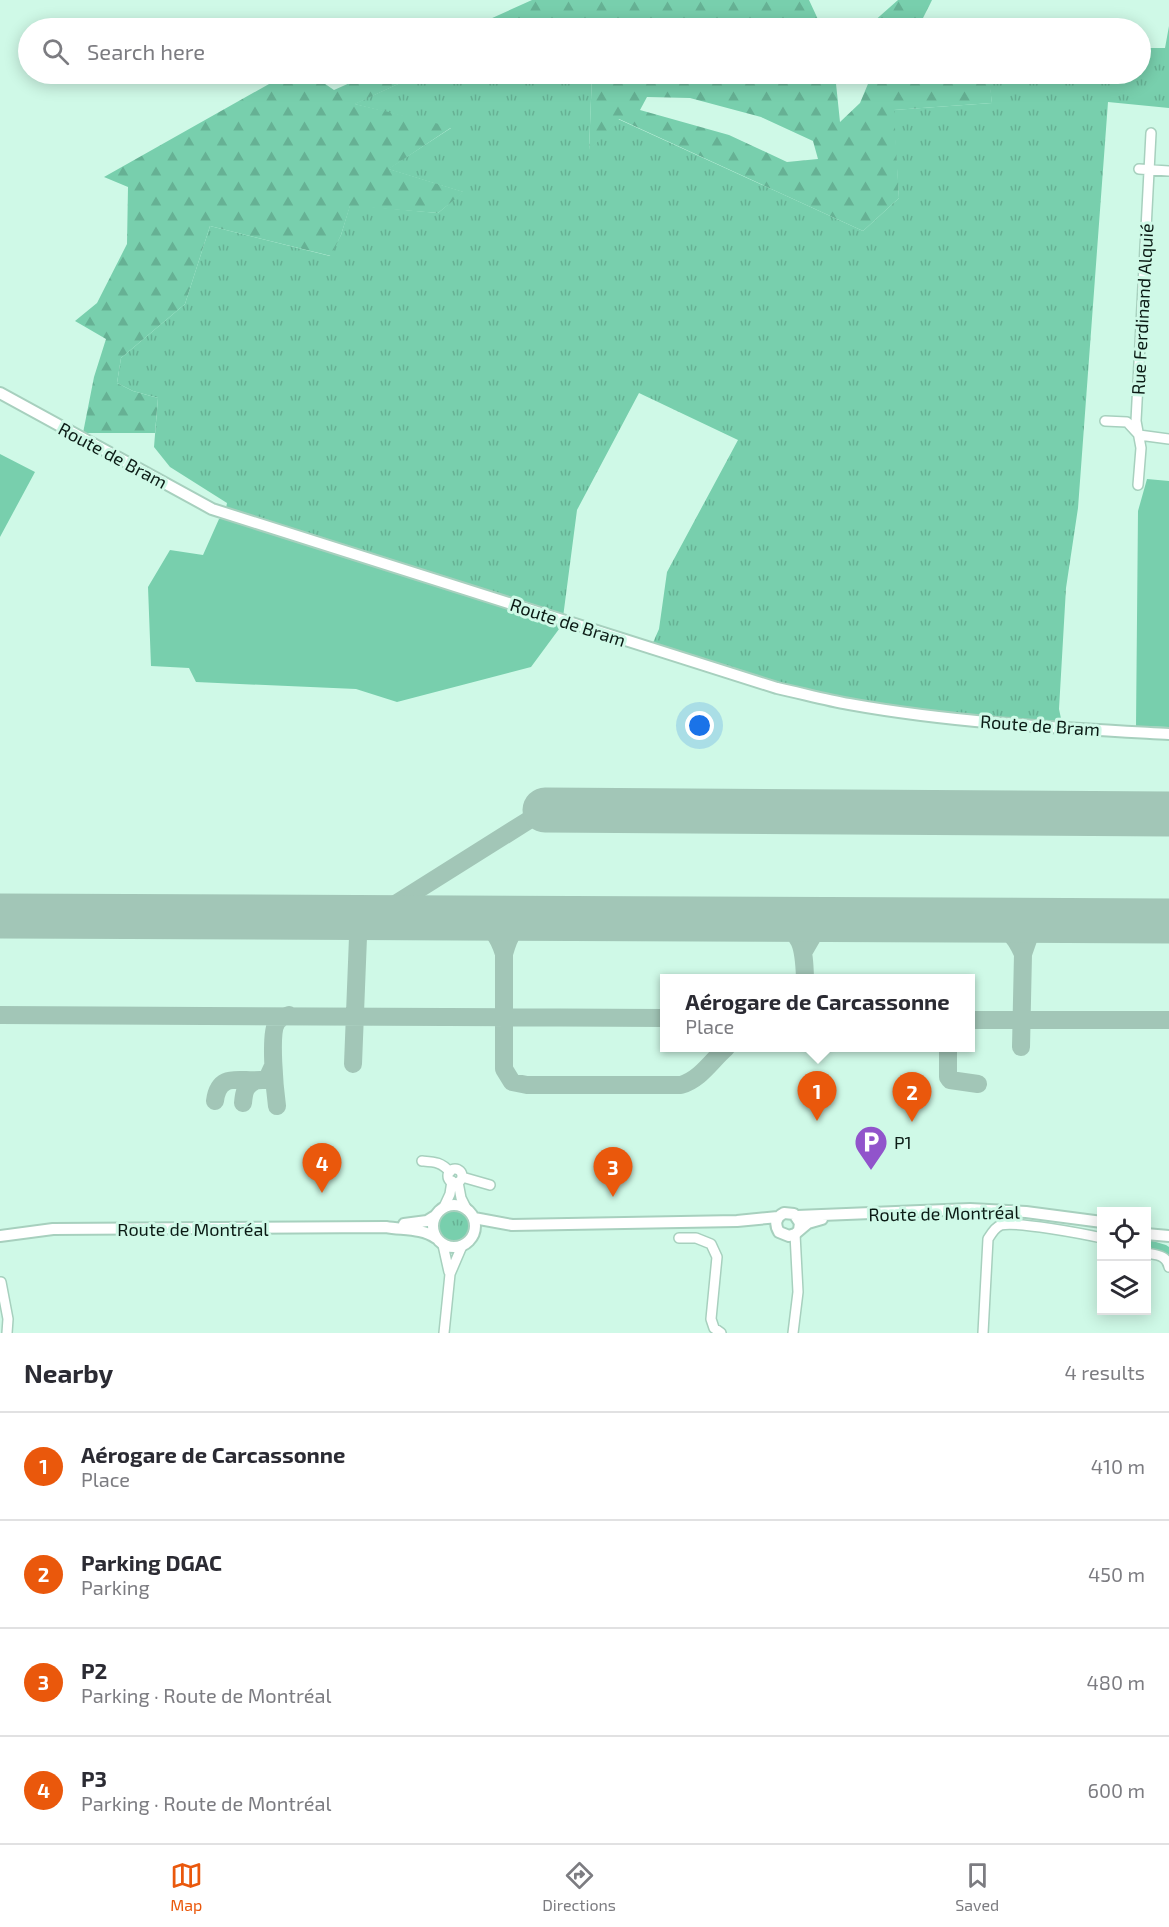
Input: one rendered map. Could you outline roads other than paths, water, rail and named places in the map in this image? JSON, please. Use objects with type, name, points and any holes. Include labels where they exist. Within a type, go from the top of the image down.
[{"type":"main road","name":"Route de Bram","points":[[0,393],[212,509],[613,638],[777,688],[849,704],[927,715],[1026,725],[1169,734]]},
{"type":"main road","points":[[512,1225],[470,1214],[456,1205],[444,1207],[435,1216],[432,1227],[439,1241],[449,1247],[462,1246],[473,1234],[484,1230],[512,1225],[737,1221],[787,1229],[800,1223],[797,1216]]},
{"type":"main road","name":"Route de Montréal","points":[[844,1215],[787,1229],[788,1212],[797,1216],[900,1210],[969,1209],[1026,1212],[1097,1222]]},
{"type":"main road","points":[[470,1214],[473,1234]]},
{"type":"main road","name":"Route de Montréal","points":[[386,1227],[427,1221],[435,1216]]},
{"type":"main road","name":"Route de Montréal","points":[[0,1236],[53,1229],[386,1227],[431,1234],[439,1241]]},
{"type":"main road","points":[[1151,1232],[1169,1230]]},
{"type":"main road","points":[[1151,1232],[1169,1236]]},
{"type":"main road","points":[[1151,1233],[1169,1244]]},
{"type":"street","name":"Rue Ferdinand Alquié","points":[[1138,485],[1141,448],[1136,421],[1151,133]]},
{"type":"street","points":[[1139,169],[1169,171]]},
{"type":"street","points":[[1105,421],[1127,422],[1139,435],[1169,439]]},
{"type":"street","points":[[422,1161],[443,1164],[456,1178],[461,1198],[470,1214]]},
{"type":"street","points":[[456,1178],[490,1185]]},
{"type":"street","points":[[444,1207],[456,1178]]},
{"type":"street","points":[[983,1333],[988,1239],[1001,1225],[1066,1231],[1097,1237]]},
{"type":"street","points":[[787,1229],[795,1253],[798,1292],[793,1333]]},
{"type":"street","points":[[679,1238],[696,1238],[711,1244],[717,1257],[711,1319],[714,1328],[722,1333]]},
{"type":"street","points":[[439,1241],[450,1274]]},
{"type":"street","points":[[444,1333],[450,1274],[462,1246]]},
{"type":"street","points":[[1151,1254],[1162,1257],[1169,1267]]},
{"type":"street","points":[[1,1282],[8,1319],[7,1333]]},
{"type":"place","name":"Aérogare de Carcassonne","points":[[817,1121]]},
{"type":"place","name":"Parking DGAC","points":[[912,1122]]},
{"type":"place","name":"P1","points":[[871,1171]]},
{"type":"place","name":"P3","points":[[322,1193]]},
{"type":"place","name":"P2","points":[[613,1197]]}]
